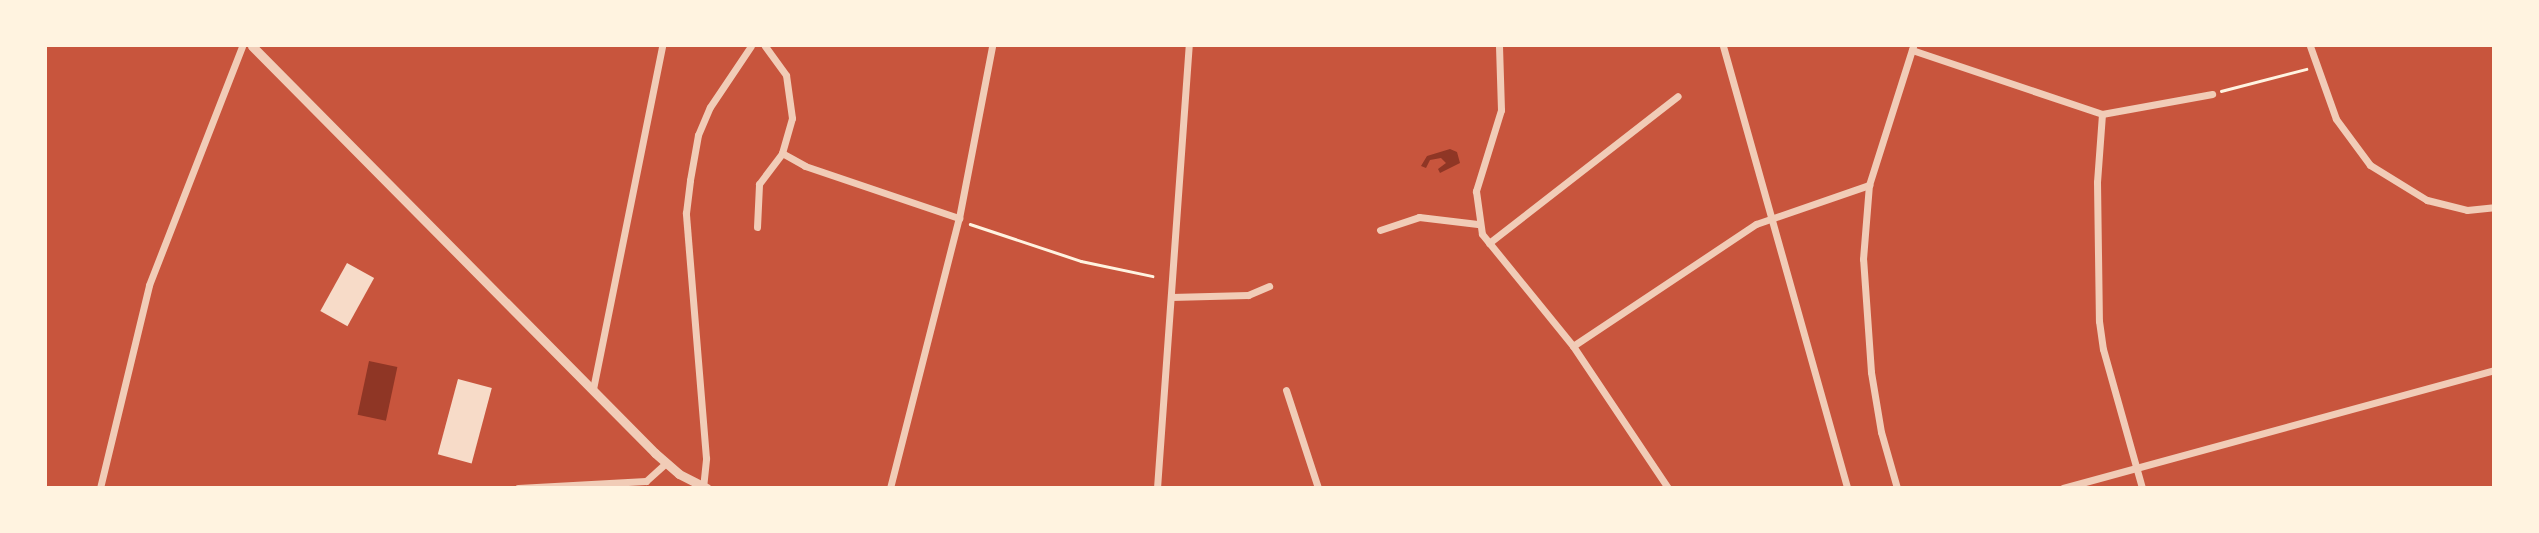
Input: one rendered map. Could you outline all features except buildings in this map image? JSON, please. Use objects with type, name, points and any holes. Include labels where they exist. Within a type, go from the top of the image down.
[{"type":"street","points":[[100,488],[149,285],[242,46]]},
{"type":"street","points":[[252,46],[666,463],[705,487],[706,458],[686,213],[698,135],[710,107],[751,46]]},
{"type":"street","points":[[593,389],[662,46]]},
{"type":"street","points":[[757,227],[759,184],[782,153],[792,100],[781,62],[765,46]]},
{"type":"street","points":[[890,488],[959,218],[992,46]]},
{"type":"street","points":[[1157,488],[1189,46]]},
{"type":"street","points":[[1499,46],[1501,110],[1476,191],[1478,224],[1489,243],[1573,346],[1668,488]]},
{"type":"street","points":[[1723,46],[1769,217],[1785,256],[1847,488]]},
{"type":"street","points":[[2310,46],[2346,136],[2371,165],[2427,200],[2467,210],[2494,207]]},
{"type":"street","points":[[1898,488],[1881,432],[1863,309],[1865,228],[1868,185],[1912,48],[2102,114],[2212,94]]},
{"type":"street","points":[[1489,243],[1678,96]]},
{"type":"street","points":[[2102,114],[2096,182],[2099,321],[2142,488]]},
{"type":"street","points":[[782,153],[805,166],[959,218]]},
{"type":"street","points":[[1573,346],[1769,217],[1868,185]]},
{"type":"street","points":[[1380,230],[1419,218],[1478,224]]},
{"type":"street","points":[[1171,297],[1248,295],[1269,286]]},
{"type":"street","points":[[2063,488],[2494,370]]},
{"type":"street","points":[[1286,390],[1318,488]]},
{"type":"street","points":[[518,488],[646,481],[666,463]]},
{"type":"path","points":[[2212,94],[2316,66]]},
{"type":"path","points":[[959,218],[1081,261],[1152,276]]},
{"type":"shaded area","points":[[1450,149],[1457,152],[1460,163],[1440,173],[1438,169],[1446,163],[1441,158],[1430,160],[1426,168],[1421,166],[1427,156]]},
{"type":"shaded area","points":[[369,361],[397,367],[386,421],[358,415]]}]
